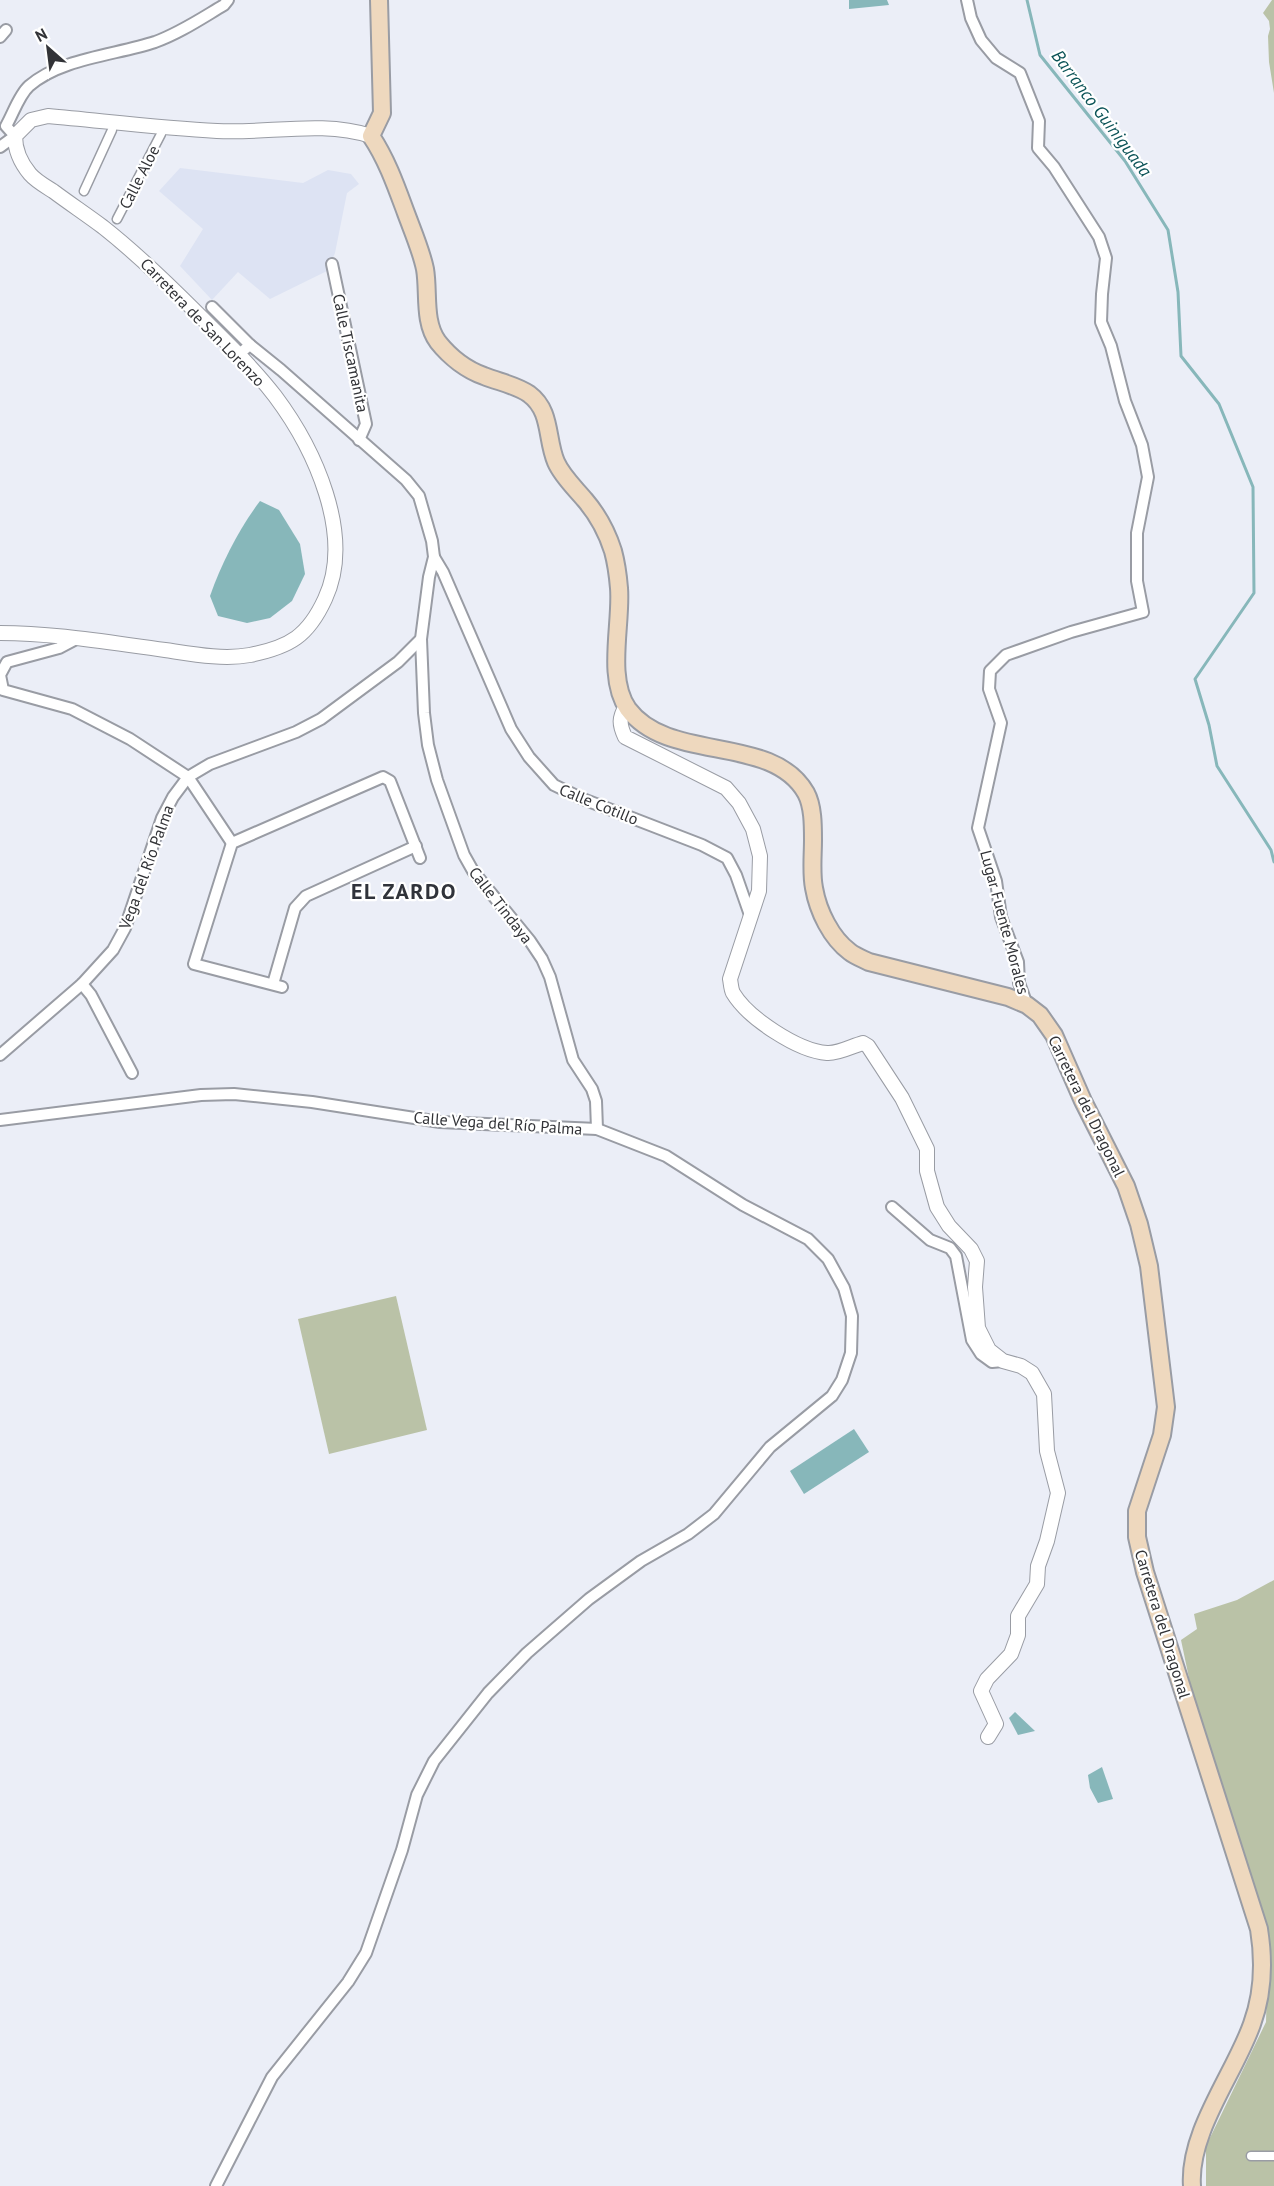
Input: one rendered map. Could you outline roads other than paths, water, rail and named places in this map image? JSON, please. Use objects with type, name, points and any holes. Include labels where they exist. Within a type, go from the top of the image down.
[{"type":"main road","points":[[379,0],[382,113],[371,135],[385,156],[421,252],[429,318],[436,340],[456,360],[481,375],[521,390],[540,405],[547,421],[550,446],[557,465],[601,521],[613,551],[619,588],[617,659],[619,687],[626,706]]},
{"type":"main road","name":"Carretera del Dragonal","points":[[626,706],[637,719],[655,731],[673,738],[773,763],[795,777],[808,796],[813,825],[813,887],[822,914],[835,936],[850,953],[868,962],[1008,997],[1027,1005],[1040,1015],[1054,1035],[1083,1101],[1126,1186],[1139,1224],[1149,1266],[1166,1407],[1162,1435],[1137,1511],[1137,1537],[1145,1572],[1259,1929],[1263,1952],[1260,1988],[1253,2023],[1206,2121],[1196,2151],[1192,2186]]},
{"type":"street","points":[[15,136],[6,126],[27,88],[41,77],[82,61],[155,42],[186,28],[228,0]]},
{"type":"street","name":"Lugar Fuente Morales","points":[[967,0],[971,18],[981,40],[996,58],[1020,73],[1039,121],[1038,148],[1054,167],[1099,237],[1106,258],[1101,294],[1101,322],[1111,346],[1125,400],[1142,445],[1148,477],[1137,533],[1137,581],[1143,612],[1071,632],[1006,655],[990,671],[989,689],[1001,723],[978,828],[996,881],[1001,917],[1018,962],[1019,983],[1027,1005]]},
{"type":"street","points":[[0,147],[31,120],[48,116],[219,131],[314,128],[351,129],[371,135]]},
{"type":"street","points":[[84,191],[112,130]]},
{"type":"street","name":"Calle Aloe","points":[[117,219],[161,134]]},
{"type":"street","points":[[0,140],[15,136]]},
{"type":"street","name":"Carretera de San Lorenzo","points":[[0,633],[76,639],[203,655],[247,656],[276,649],[298,638],[316,619],[331,587],[336,552],[332,517],[324,486],[294,424],[244,350],[102,226],[32,176],[19,159],[15,148],[15,136]]},
{"type":"street","name":"Calle Tiscamanita","points":[[332,264],[366,424],[359,440]]},
{"type":"street","points":[[212,307],[244,350],[281,370],[406,480],[419,496],[432,541],[434,558]]},
{"type":"street","name":"Calle Tindaya","points":[[434,558],[429,577],[421,639],[424,713],[428,745],[437,780],[464,855],[473,871],[542,959],[550,977],[573,1060],[592,1089],[596,1101],[597,1129]]},
{"type":"street","name":"Calle Cotillo","points":[[434,558],[453,593],[511,729],[530,757],[554,785],[583,799],[702,845],[727,858],[736,875],[750,915]]},
{"type":"street","points":[[76,639],[59,648],[7,662],[0,675],[1,689],[72,709],[129,739],[188,777],[232,843]]},
{"type":"street","points":[[188,777],[210,764],[296,732],[321,719],[398,663],[421,639]]},
{"type":"street","points":[[626,706],[620,717],[625,737],[726,788],[739,803],[753,829],[760,856],[759,891],[730,979],[733,993],[753,1016],[796,1044],[814,1051],[830,1053],[863,1043],[868,1046],[902,1098],[927,1149],[927,1171],[937,1207],[949,1226],[971,1249],[977,1260],[975,1287],[978,1328],[989,1350],[1004,1361],[1021,1366],[1032,1373],[1044,1394],[1047,1451],[1058,1493],[1047,1541],[1038,1566],[1037,1584],[1018,1616],[1018,1635],[1011,1654],[987,1679],[981,1691],[996,1724],[988,1737]]},
{"type":"street","name":"Vega del Río Palma","points":[[0,1056],[82,984],[113,950],[125,928],[162,818],[173,797],[188,777]]},
{"type":"street","points":[[416,846],[306,896],[295,908],[277,986],[194,964],[232,843],[383,777],[390,781],[416,846],[420,858]]},
{"type":"street","points":[[82,984],[91,995],[132,1072]]},
{"type":"street","name":"Calle Vega del Río Palma","points":[[0,1120],[201,1095],[234,1094],[312,1102],[440,1122],[597,1129],[666,1156],[743,1205],[808,1239],[828,1259],[844,1288],[852,1316],[851,1353],[842,1380],[832,1396],[770,1448],[714,1514],[688,1534],[641,1561],[597,1592],[527,1653],[488,1693],[434,1761],[417,1795],[402,1850],[366,1953],[348,1982],[272,2077],[216,2186]]},
{"type":"street","points":[[892,1207],[930,1240],[950,1248],[956,1256],[972,1340],[981,1354],[992,1362],[1004,1361]]},
{"type":"street","points":[[1251,2156],[1274,2156]]},
{"type":"water","points":[[849,0],[887,0],[889,5],[849,9]]},
{"type":"water","points":[[260,501],[279,510],[300,544],[305,574],[292,601],[270,618],[247,623],[218,616],[210,596],[232,546]]},
{"type":"water","points":[[854,1429],[869,1452],[804,1494],[790,1471]]},
{"type":"water","points":[[1015,1712],[1035,1731],[1018,1735],[1009,1718]]},
{"type":"water","points":[[1102,1767],[1113,1799],[1098,1803],[1090,1788],[1088,1775]]},
{"type":"waterway","name":"Barranco Guiniguada","points":[[1027,0],[1040,55],[1125,161],[1168,230],[1178,292],[1181,356],[1219,404],[1253,487],[1254,593],[1195,679],[1209,725],[1217,766],[1271,850],[1274,862]]},
{"type":"district","name":"EL ZARDO","points":[[404,891]]}]
